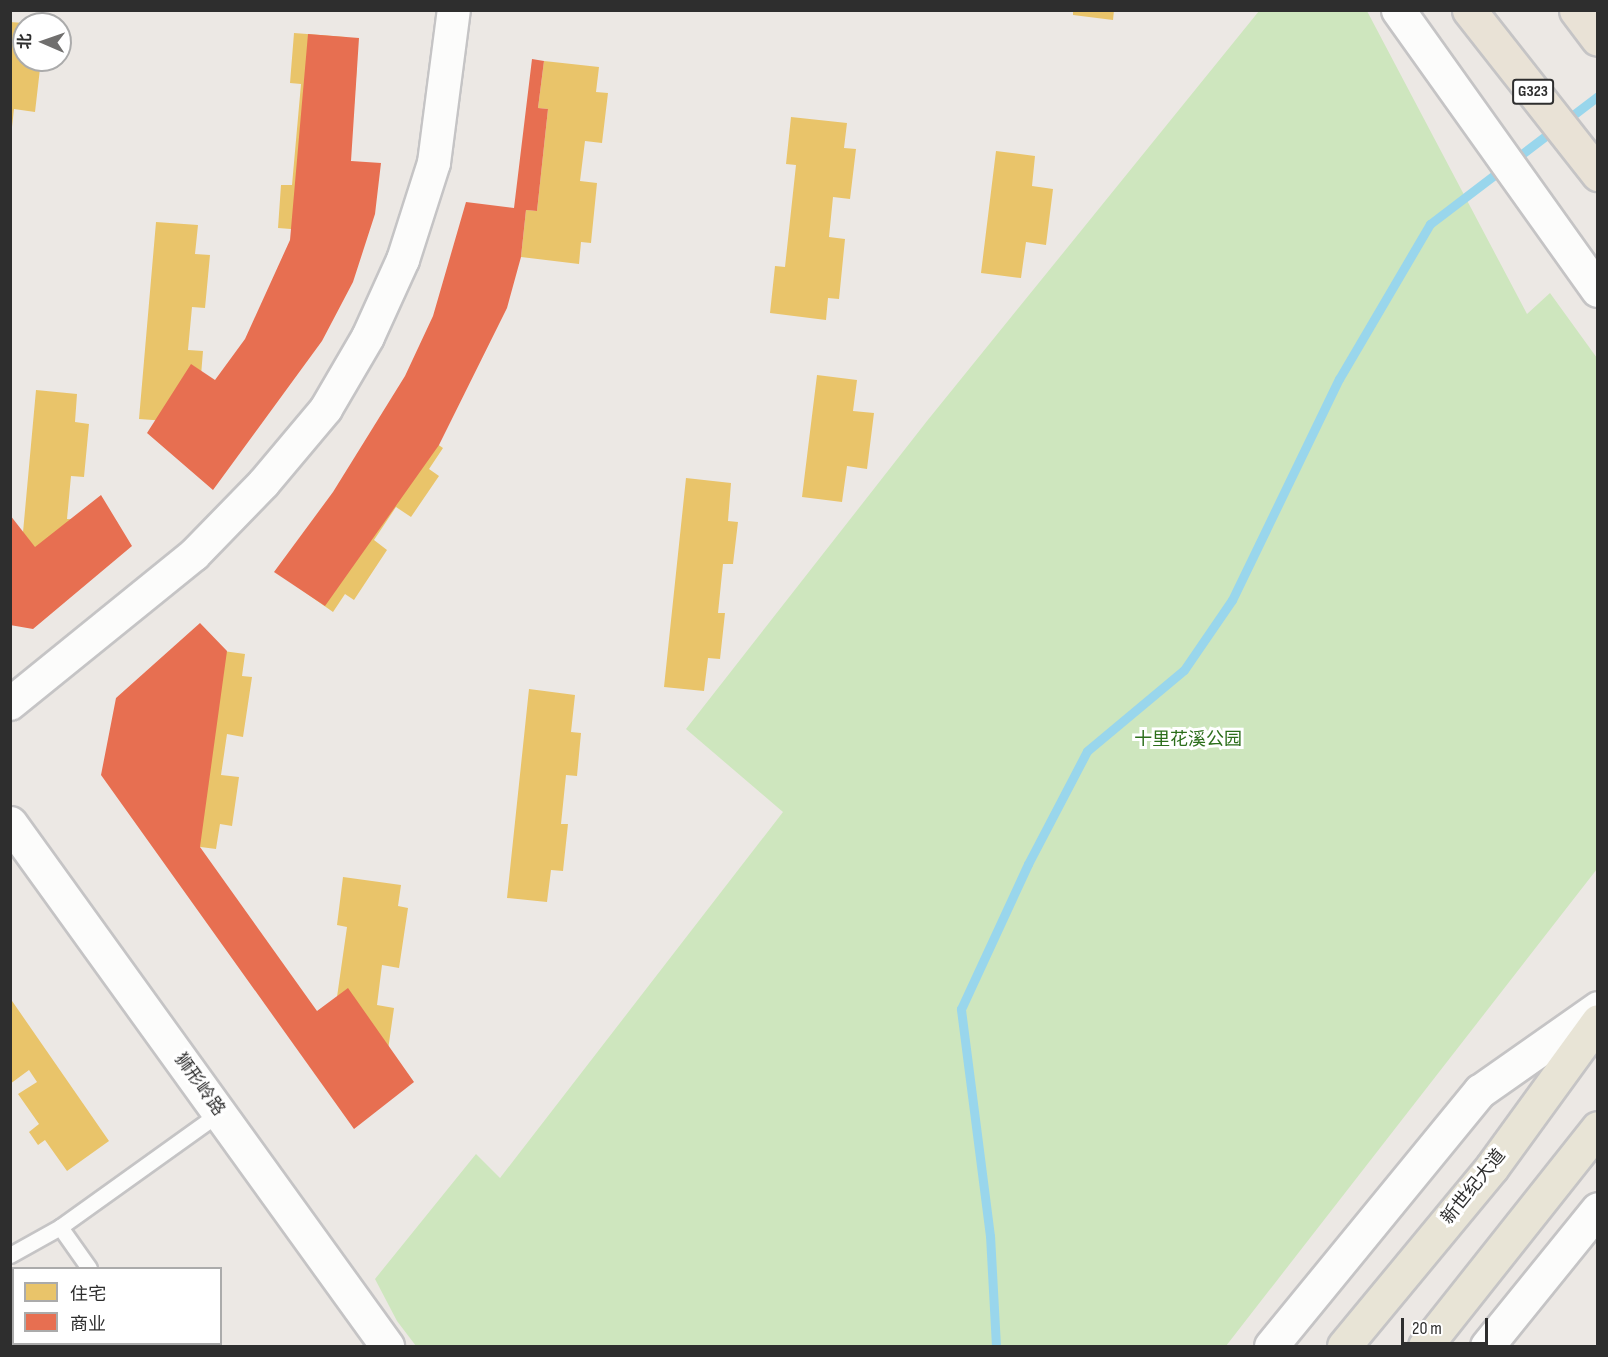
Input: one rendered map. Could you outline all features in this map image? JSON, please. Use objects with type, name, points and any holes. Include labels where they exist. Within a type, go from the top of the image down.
[{"type":"highway","name":"G323","points":[[1469,10],[1598,174]]},
{"type":"highway","points":[[1576,10],[1598,39]]},
{"type":"main road","name":"新世纪大道","points":[[1344,1347],[1492,1167],[1598,1021]]},
{"type":"main road","points":[[1425,1347],[1598,1128]]},
{"type":"street","points":[[10,704],[194,555],[264,483],[326,409],[368,336],[403,260],[434,163],[454,10]]},
{"type":"street","points":[[1398,10],[1594,287]]},
{"type":"street","name":"狮形岭路","points":[[10,823],[387,1347]]},
{"type":"street","points":[[1271,1347],[1480,1091],[1598,1008]]},
{"type":"street","points":[[1487,1347],[1598,1209]]},
{"type":"lane","points":[[10,1256],[60,1227],[219,1113]]},
{"type":"lane","points":[[60,1227],[88,1267]]},
{"type":"green space","name":"十里花溪公园","points":[[1259,11],[1367,11],[1527,314],[1550,293],[1597,358],[1597,869],[1226,1346],[416,1346],[397,1321],[375,1279],[476,1154],[500,1178],[783,812],[686,729],[927,421]]},
{"type":"building: 住宅","points":[[1073,10],[1114,10],[1113,20],[1073,15]]},
{"type":"building: 住宅","points":[[10,22],[12,22],[12,72],[40,72],[35,112],[14,109],[12,127]]},
{"type":"building: 住宅","points":[[294,33],[345,37],[343,63],[357,65],[353,118],[340,116],[336,160],[351,161],[347,209],[331,208],[329,232],[278,228],[281,185],[292,185],[301,84],[290,83]]},
{"type":"building: 住宅","points":[[544,61],[599,67],[596,92],[608,93],[602,143],[585,141],[580,181],[597,183],[591,243],[581,242],[579,264],[521,257],[526,210],[537,211],[548,109],[538,108]]},
{"type":"building: 住宅","points":[[791,117],[847,123],[844,148],[856,149],[850,199],[833,197],[829,237],[845,239],[839,299],[828,298],[826,320],[770,313],[775,266],[785,267],[796,165],[786,164]]},
{"type":"building: 住宅","points":[[996,151],[1035,156],[1032,186],[1053,189],[1046,245],[1026,242],[1021,278],[981,273]]},
{"type":"building: 住宅","points":[[156,222],[198,225],[195,254],[210,255],[205,308],[192,307],[188,350],[203,351],[199,400],[183,398],[181,422],[139,419]]},
{"type":"building: 住宅","points":[[817,375],[857,380],[853,411],[874,413],[867,469],[847,466],[842,502],[802,497]]},
{"type":"building: 住宅","points":[[36,390],[77,394],[75,422],[89,424],[84,477],[71,476],[67,519],[83,520],[79,569],[62,567],[61,591],[18,587]]},
{"type":"building: 住宅","points":[[397,417],[443,448],[429,469],[439,476],[411,517],[396,507],[374,540],[387,550],[354,600],[345,594],[333,612],[286,579],[312,540],[321,546],[379,461],[370,456]]},
{"type":"building: 住宅","points":[[686,478],[731,483],[728,521],[738,522],[733,564],[723,564],[718,613],[725,613],[720,659],[708,658],[704,691],[664,687]]},
{"type":"building: 住宅","points":[[187,646],[245,654],[242,676],[252,677],[243,737],[227,734],[221,775],[239,777],[232,826],[220,824],[216,849],[170,843],[191,696],[181,694]]},
{"type":"building: 住宅","points":[[529,689],[575,695],[571,732],[581,733],[577,776],[566,775],[561,824],[568,824],[563,871],[551,870],[547,902],[507,898]]},
{"type":"building: 住宅","points":[[343,877],[401,885],[398,906],[408,908],[399,968],[382,965],[377,1005],[394,1008],[387,1057],[376,1055],[372,1080],[326,1074],[347,927],[337,925]]},
{"type":"building: 住宅","points":[[10,998],[109,1141],[67,1171],[45,1140],[38,1145],[29,1132],[39,1124],[18,1094],[37,1082],[29,1070],[10,1084]]},
{"type":"building: 住宅","points":[[10,1332],[12,1345],[19,1346],[10,1346]]},
{"type":"building: 商业","points":[[308,34],[359,38],[351,161],[381,163],[375,214],[353,282],[322,341],[213,490],[147,433],[191,364],[215,380],[245,339],[290,240]]},
{"type":"building: 商业","points":[[532,59],[544,61],[538,108],[548,109],[537,211],[526,210],[521,257],[507,308],[439,445],[325,606],[274,572],[333,492],[405,376],[433,316],[466,202],[514,208]]},
{"type":"building: 商业","points":[[101,495],[132,546],[33,629],[10,625],[10,515],[35,547]]},
{"type":"building: 商业","points":[[200,623],[227,651],[200,847],[317,1011],[348,988],[414,1082],[354,1129],[101,775],[116,698]]},
{"type":"waterway","points":[[996,1346],[990,1236],[961,1009],[1028,864],[1087,751],[1184,670],[1232,600],[1339,379],[1430,224],[1598,96]]}]
